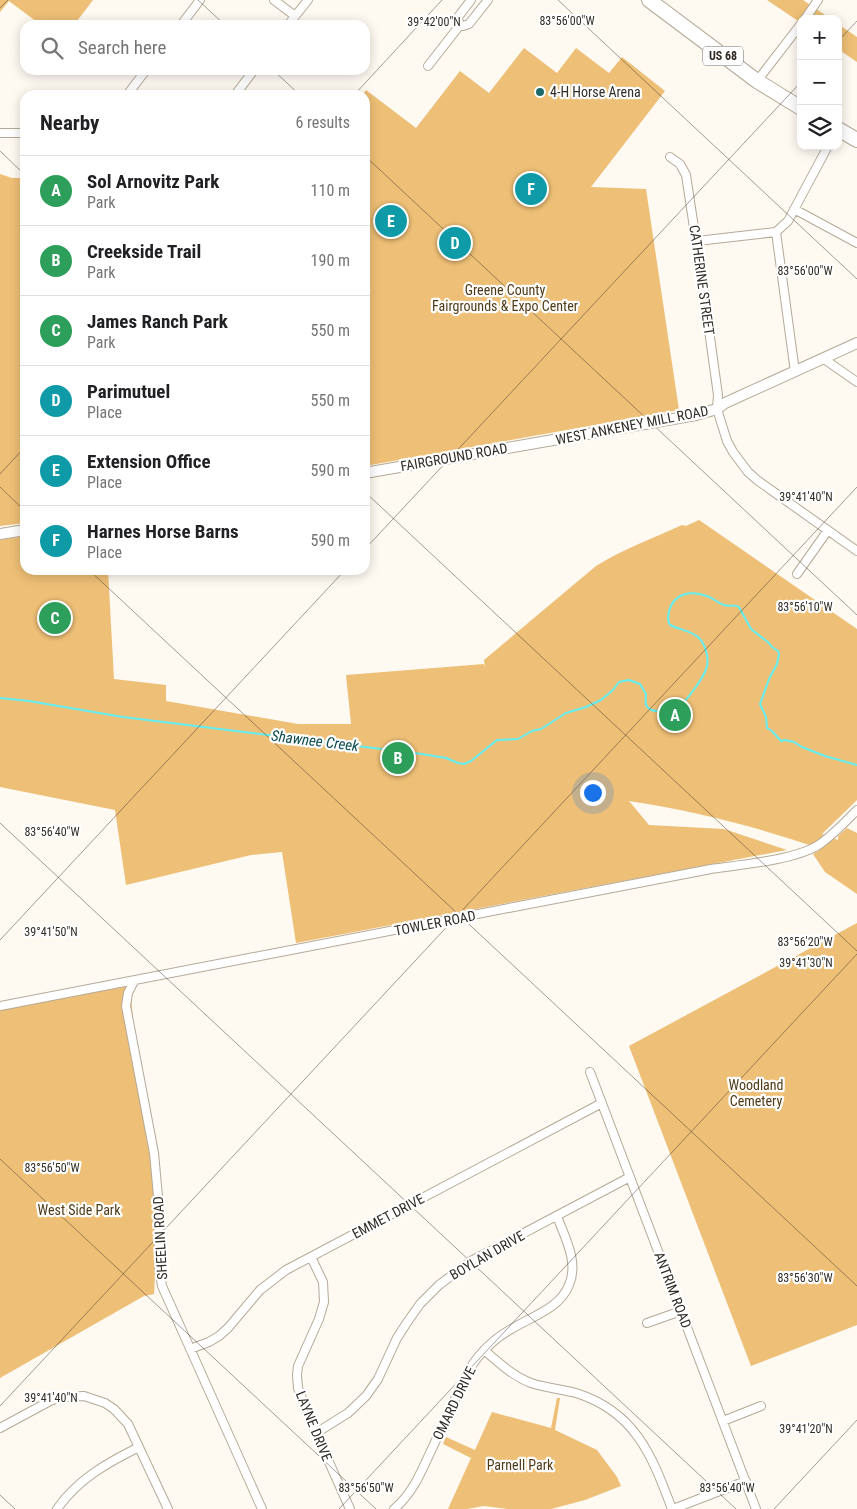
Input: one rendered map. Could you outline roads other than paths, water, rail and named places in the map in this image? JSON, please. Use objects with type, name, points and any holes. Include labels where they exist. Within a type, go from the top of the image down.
[{"type":"highway","name":"US 68","points":[[648,0],[757,81],[797,106]]},
{"type":"highway","points":[[842,131],[857,140]]},
{"type":"street","points":[[185,20],[200,0]]},
{"type":"street","points":[[274,0],[296,16]]},
{"type":"street","points":[[292,20],[308,0]]},
{"type":"street","points":[[460,25],[457,20],[458,17],[471,0]]},
{"type":"street","points":[[460,25],[466,26],[469,24],[488,0]]},
{"type":"street","points":[[808,15],[818,0]]},
{"type":"street","points":[[428,66],[460,25]]},
{"type":"street","points":[[757,81],[797,29]]},
{"type":"street","points":[[131,90],[142,75]]},
{"type":"street","points":[[239,90],[250,75]]},
{"type":"street","points":[[0,133],[20,133]]},
{"type":"street","points":[[697,241],[776,232],[785,224],[826,150]]},
{"type":"street","name":"CATHERINE STREET","points":[[670,157],[680,164],[686,175],[718,395],[717,409],[727,441],[748,472],[757,480],[857,551]]},
{"type":"street","points":[[794,209],[857,244]]},
{"type":"street","points":[[776,232],[795,372]]},
{"type":"street","name":"WEST ANKENEY MILL ROAD","points":[[542,442],[696,415],[717,409],[724,403],[857,343]]},
{"type":"street","points":[[824,358],[857,382]]},
{"type":"street","name":"FAIRGROUND ROAD","points":[[370,472],[542,442]]},
{"type":"street","points":[[797,574],[828,530]]},
{"type":"street","points":[[0,534],[20,531]]},
{"type":"street","name":"TOWLER ROAD","points":[[0,1006],[710,869],[798,854],[820,844],[857,810]]},
{"type":"street","name":"SHEELIN ROAD","points":[[134,981],[128,993],[126,1006],[154,1154],[159,1207],[160,1277],[165,1295],[262,1509]]},
{"type":"street","name":"ANTRIM ROAD","points":[[590,1072],[756,1509]]},
{"type":"street","name":"EMMET DRIVE","points":[[190,1349],[219,1336],[235,1320],[252,1298],[286,1270],[602,1103]]},
{"type":"street","name":"BOYLAN DRIVE","points":[[316,1433],[348,1413],[366,1396],[378,1379],[406,1324],[420,1304],[454,1272],[471,1261],[630,1178]]},
{"type":"street","name":"OMARD DRIVE","points":[[394,1509],[407,1496],[418,1478],[465,1377],[484,1350],[502,1334],[554,1305],[568,1290],[572,1276],[572,1261],[557,1216]]},
{"type":"street","name":"LAYNE DRIVE","points":[[312,1257],[323,1282],[324,1302],[320,1319],[298,1366],[297,1380],[300,1396],[350,1509]]},
{"type":"street","points":[[647,1323],[681,1311]]},
{"type":"street","points":[[484,1350],[509,1371],[522,1379],[538,1385],[585,1396],[619,1417],[636,1433],[649,1453],[672,1509],[746,1481]]},
{"type":"street","points":[[0,1428],[61,1397],[78,1396],[94,1398],[105,1403],[121,1415],[132,1430],[168,1509]]},
{"type":"street","points":[[723,1421],[761,1406]]},
{"type":"street","points":[[57,1509],[76,1487],[96,1470],[139,1447]]},
{"type":"waterway","name":"Shawnee Creek","points":[[0,698],[123,717],[422,754],[446,758],[464,764],[471,761],[497,740],[518,739],[532,731],[541,729],[566,713],[601,700],[619,682],[629,680],[640,684],[646,694],[646,705],[652,710],[666,711],[678,707],[691,694],[699,682],[706,670],[707,659],[706,650],[698,637],[670,625],[668,615],[671,605],[675,600],[684,594],[695,593],[709,597],[724,605],[739,607],[751,629],[778,651],[777,664],[760,704],[766,717],[767,728],[781,741],[794,742],[825,756],[857,765]]},
{"type":"place","name":"4-H Horse Arena","points":[[540,92]]},
{"type":"place","name":"Harnes Horse Barns","points":[[531,189]]},
{"type":"place","name":"Extension Office","points":[[391,221]]},
{"type":"place","name":"Parimutuel","points":[[455,243]]},
{"type":"place","name":"James Ranch Park","points":[[55,618]]},
{"type":"place","name":"Sol Arnovitz Park","points":[[675,715]]},
{"type":"place","name":"Creekside Trail","points":[[398,758]]},
{"type":"park label","name":"Greene County Fairgrounds & Expo Center","points":[[505,298]]},
{"type":"park label","name":"Woodland Cemetery","points":[[756,1094]]},
{"type":"park label","name":"West Side Park","points":[[79,1210]]},
{"type":"park label","name":"Parnell Park","points":[[520,1465]]}]
